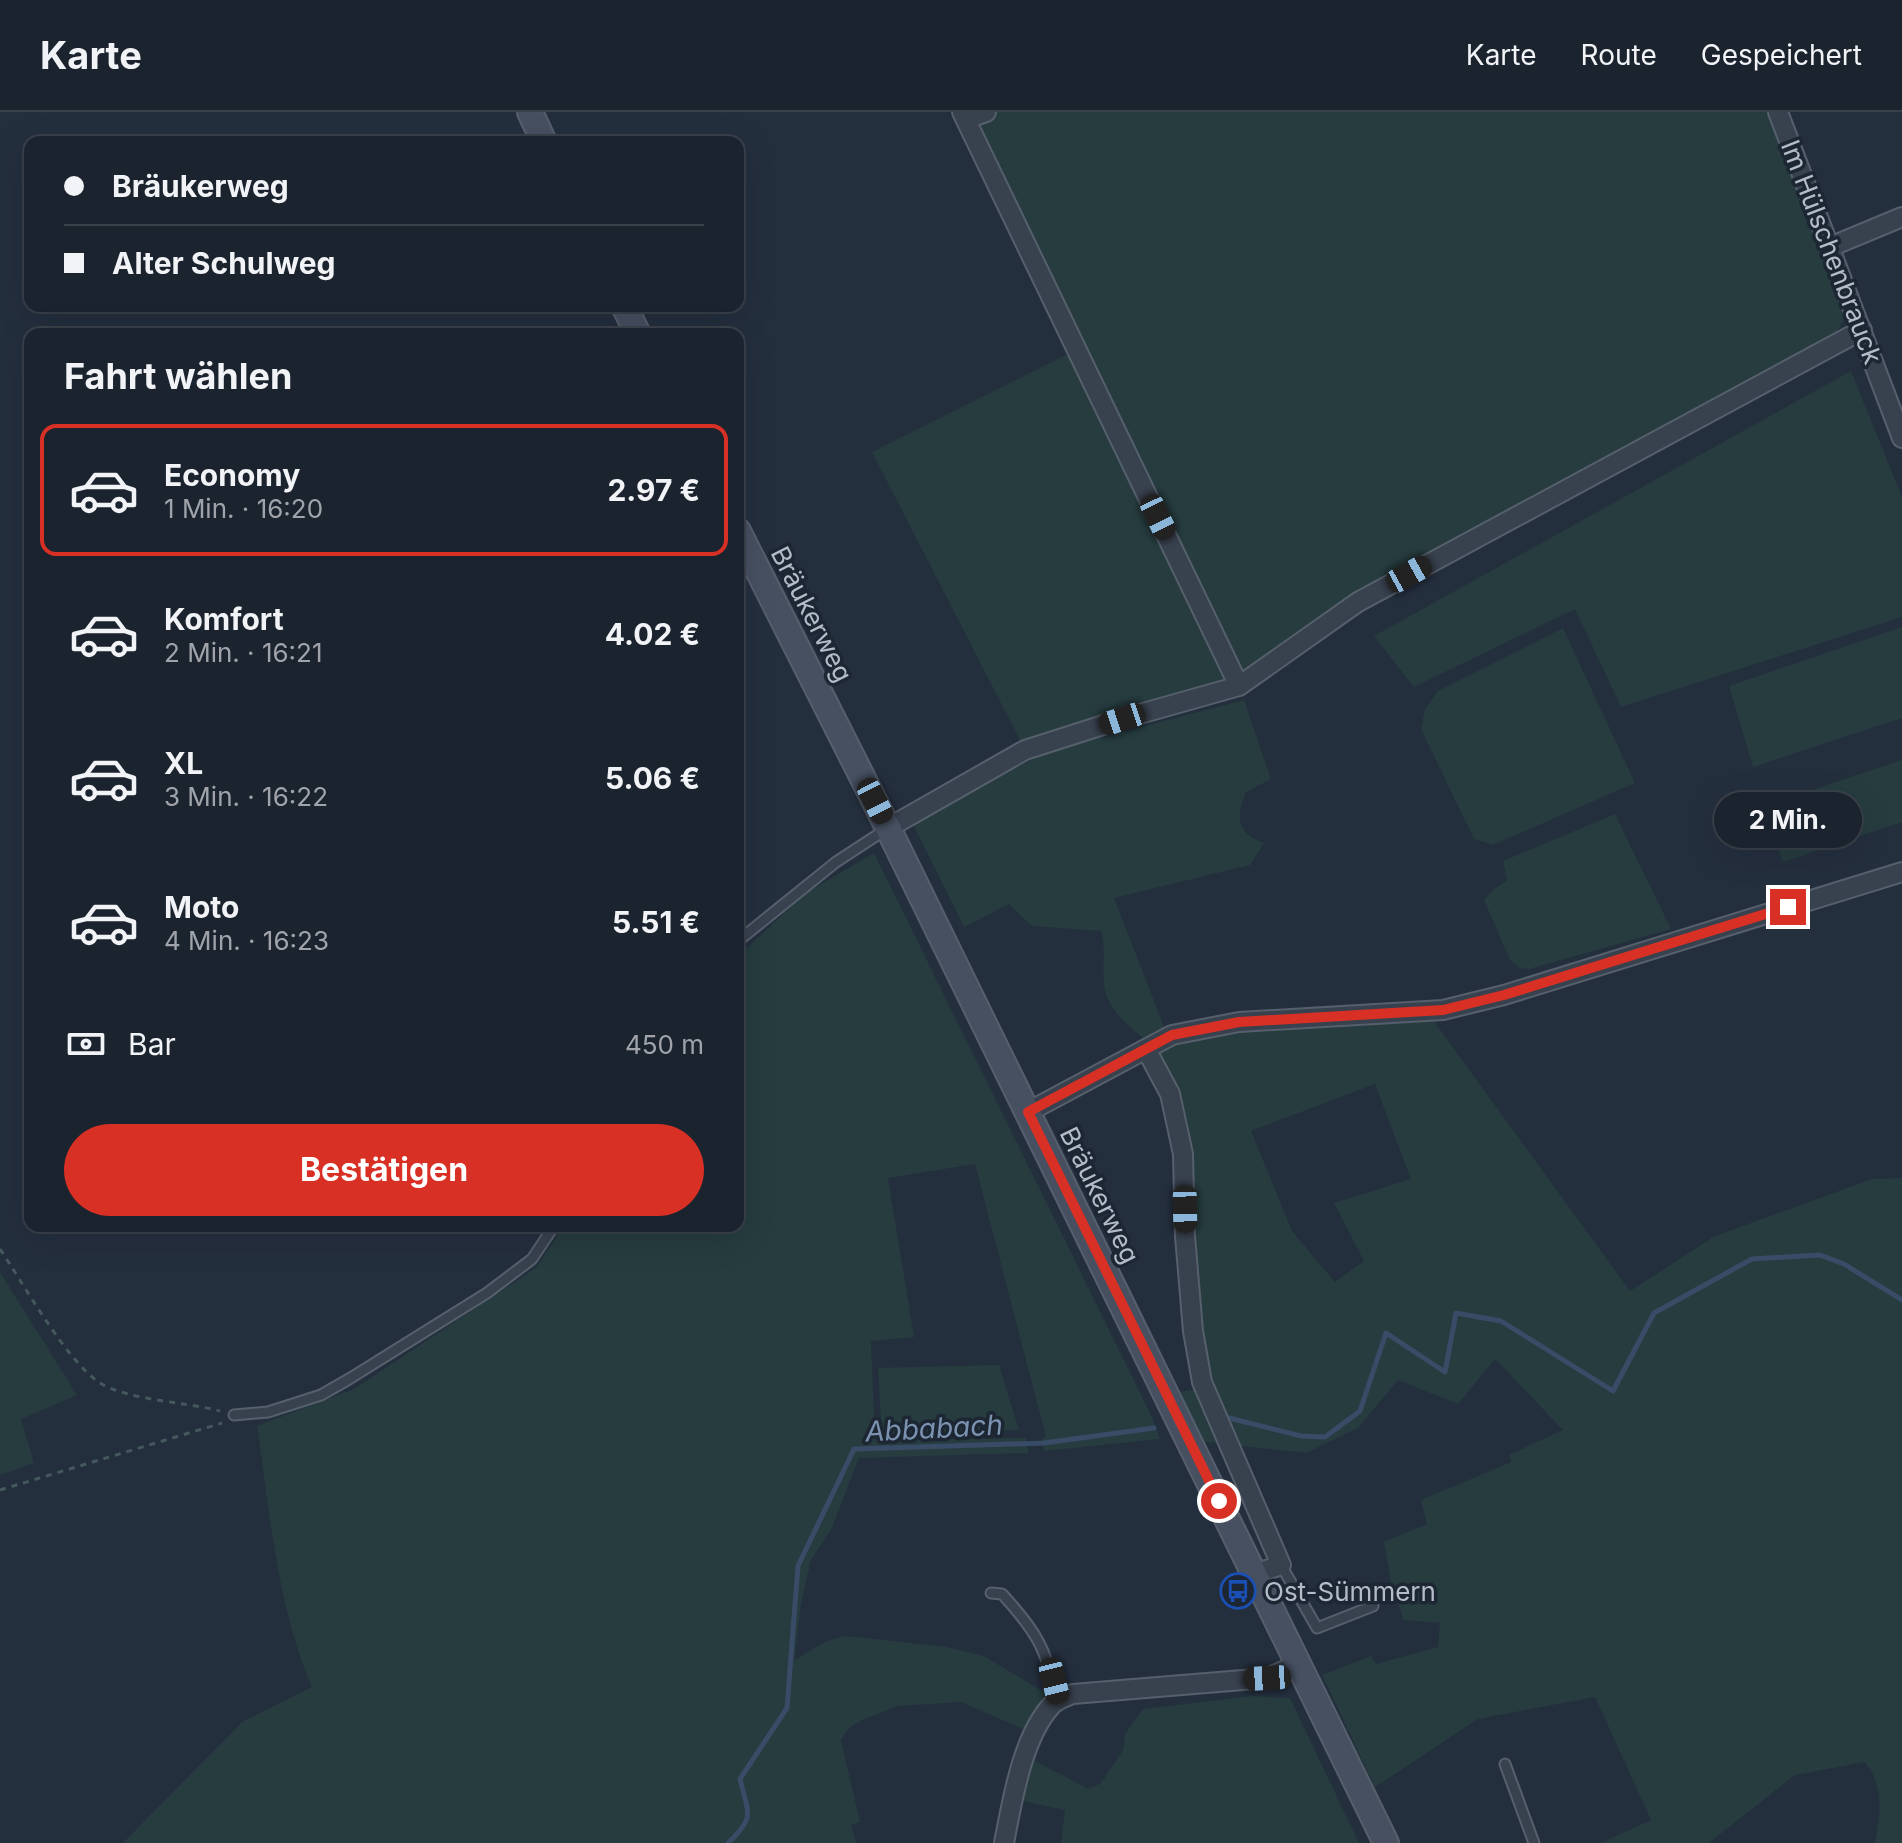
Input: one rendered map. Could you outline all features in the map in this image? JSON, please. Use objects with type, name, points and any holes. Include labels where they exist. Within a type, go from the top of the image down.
[{"type":"main road","points":[[530,112],[541,136]]},
{"type":"main road","name":"Bräukerweg","points":[[744,543],[888,828],[1386,1843]]},
{"type":"street","points":[[986,112],[964,116],[1239,686]]},
{"type":"street","name":"Im Hülschenbrauck","points":[[1778,112],[1902,438]]},
{"type":"street","points":[[1830,247],[1902,217]]},
{"type":"street","points":[[888,828],[1025,750],[1239,686],[1358,602],[1862,330]]},
{"type":"street","points":[[1028,1112],[1172,1035],[1239,1022],[1443,1010],[1504,995],[1902,872]]},
{"type":"street","points":[[1146,1049],[1170,1094],[1183,1154],[1185,1236],[1193,1331],[1202,1382],[1281,1565],[1255,1574]]},
{"type":"street","points":[[1004,1843],[1026,1751],[1045,1714],[1058,1699],[1073,1694],[1267,1678],[1299,1664]]},
{"type":"lane","points":[[744,936],[836,862],[888,828]]},
{"type":"lane","points":[[234,1415],[268,1412],[321,1395],[349,1379],[487,1293],[532,1259],[550,1232]]},
{"type":"lane","points":[[1281,1565],[1317,1628],[1373,1606]]},
{"type":"lane","points":[[991,1593],[1002,1594],[1035,1633],[1049,1663],[1058,1699]]},
{"type":"lane","points":[[1505,1764],[1534,1843]]},
{"type":"path","points":[[0,1249],[78,1364],[101,1383],[133,1395],[191,1403],[234,1415]]},
{"type":"path","points":[[0,1490],[222,1424]]},
{"type":"green space","points":[[986,112],[1771,112],[1848,312],[1835,335],[1358,602],[1239,686],[1025,750],[872,452],[1078,349],[966,119]]},
{"type":"green space","points":[[1851,371],[1902,497],[1902,617],[1621,707],[1575,609],[1414,687],[1374,636]]},
{"type":"green space","points":[[1902,627],[1902,718],[1753,767],[1729,686]]},
{"type":"green space","points":[[1563,628],[1635,783],[1493,845],[1474,839],[1421,729],[1425,709],[1438,691]]},
{"type":"green space","points":[[1244,700],[1271,779],[1246,792],[1241,809],[1243,829],[1264,843],[1250,865],[1114,898],[1165,1029],[1145,1040],[1111,1005],[1104,983],[1101,931],[1032,926],[1009,904],[964,927],[913,824],[1046,752]]},
{"type":"green space","points":[[1902,760],[1902,822],[1783,862],[1764,806]]},
{"type":"green space","points":[[1615,814],[1671,929],[1529,969],[1520,968],[1510,960],[1484,900],[1507,880],[1503,861]]},
{"type":"green space","points":[[874,853],[1152,1417],[1160,1439],[1044,1451],[1042,1438],[1046,1437],[975,1164],[888,1178],[914,1337],[871,1341],[875,1440],[1026,1438],[1028,1453],[859,1458],[831,1530],[811,1560],[801,1604],[794,1661],[824,1643],[846,1636],[947,1647],[984,1656],[1047,1694],[1023,1729],[961,1702],[898,1706],[848,1729],[841,1740],[860,1822],[851,1825],[856,1843],[123,1843],[242,1722],[312,1687],[290,1624],[283,1592],[257,1426],[354,1389],[536,1268],[560,1232],[744,1232],[744,950],[806,893]]},
{"type":"green space","points":[[1433,1020],[1630,1291],[1715,1236],[1872,1179],[1902,1178],[1902,1843],[1875,1843],[1878,1791],[1865,1762],[1795,1775],[1709,1843],[1601,1843],[1651,1820],[1595,1697],[1478,1719],[1375,1787],[1322,1675],[1371,1656],[1376,1664],[1438,1647],[1440,1623],[1404,1620],[1391,1583],[1384,1542],[1427,1524],[1421,1500],[1511,1462],[1509,1455],[1563,1430],[1495,1359],[1458,1404],[1398,1380],[1358,1428],[1306,1453],[1197,1441],[1172,1393],[1210,1387],[1206,1379],[1192,1233],[1155,1050],[1175,1040],[1240,1026]],"holes":[[[1375,1084],[1411,1179],[1334,1203],[1364,1261],[1335,1282],[1292,1231],[1251,1131]]]},
{"type":"green space","points":[[0,1272],[77,1395],[21,1419],[34,1463],[0,1475]]},
{"type":"green space","points":[[999,1365],[1019,1430],[882,1435],[878,1368]]},
{"type":"green space","points":[[1252,1696],[1290,1698],[1359,1843],[1061,1843],[1065,1810],[1022,1801],[1033,1760],[1089,1789],[1101,1783],[1123,1750],[1125,1734],[1143,1709]]},
{"type":"waterway","name":"Abbabach","points":[[1225,1417],[1301,1436],[1325,1437],[1360,1411],[1386,1333],[1445,1372],[1456,1313],[1501,1321],[1613,1391],[1654,1313],[1752,1259],[1820,1255],[1844,1264],[1902,1300]]},
{"type":"waterway","name":"Abbabach","points":[[728,1843],[743,1827],[748,1814],[740,1779],[787,1708],[798,1566],[854,1449],[1044,1443],[1154,1428]]},
{"type":"place","name":"Ost-Sümmern","points":[[1238,1591]]},
{"type":"route","points":[[1219,1501],[1028,1112],[1172,1035],[1239,1022],[1443,1010],[1504,995],[1788,907]]}]
